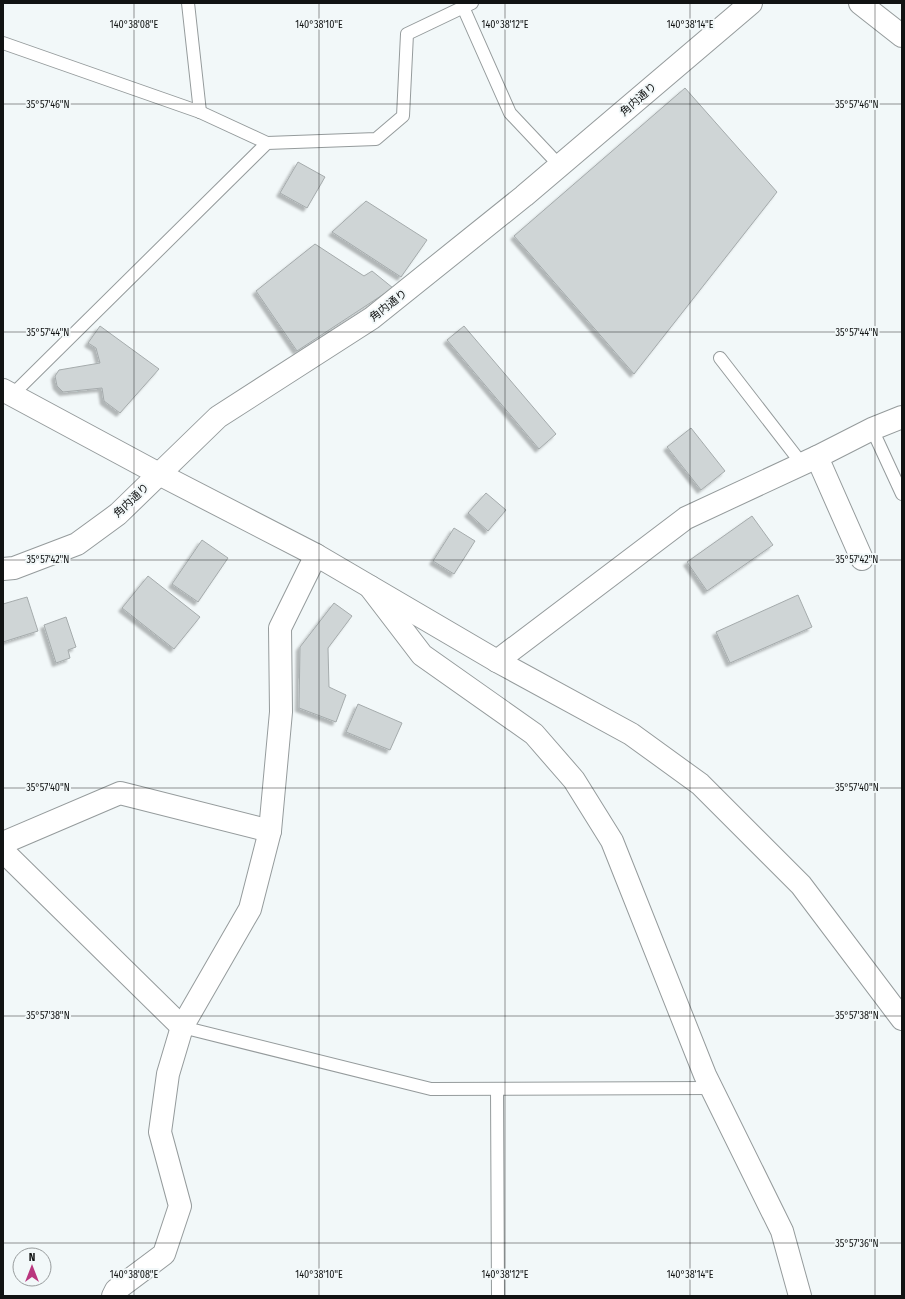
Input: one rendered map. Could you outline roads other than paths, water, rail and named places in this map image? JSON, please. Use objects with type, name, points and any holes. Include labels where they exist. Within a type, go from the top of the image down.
[{"type":"street","name":"角内通り","points":[[3,569],[14,568],[77,544],[118,514],[218,418],[372,318],[560,166],[750,3]]},
{"type":"street","points":[[860,3],[902,36]]},
{"type":"street","points":[[8,392],[159,474],[316,555],[497,661],[631,734],[700,784],[801,885],[902,1019]]},
{"type":"street","points":[[497,661],[686,518],[810,461],[872,429],[902,417]]},
{"type":"street","points":[[810,461],[862,558]]},
{"type":"street","points":[[113,1296],[116,1290],[164,1254],[180,1206],[160,1132],[168,1074],[182,1027],[250,909],[270,831],[281,712],[280,628],[316,555]]},
{"type":"street","points":[[369,586],[422,655],[534,734],[574,780],[612,841],[711,1088],[782,1231],[800,1296]]},
{"type":"street","points":[[3,843],[120,793],[270,831]]},
{"type":"street","points":[[3,851],[182,1027]]},
{"type":"lane","points":[[188,3],[200,112]]},
{"type":"lane","points":[[3,44],[200,112],[267,143],[376,139],[403,116],[407,34],[468,5],[510,113],[560,166]]},
{"type":"lane","points":[[8,392],[267,143]]},
{"type":"lane","points":[[720,358],[810,461]]},
{"type":"lane","points":[[872,429],[902,494]]},
{"type":"lane","points":[[182,1027],[431,1089],[711,1088]]},
{"type":"lane","points":[[497,1089],[498,1296]]}]
